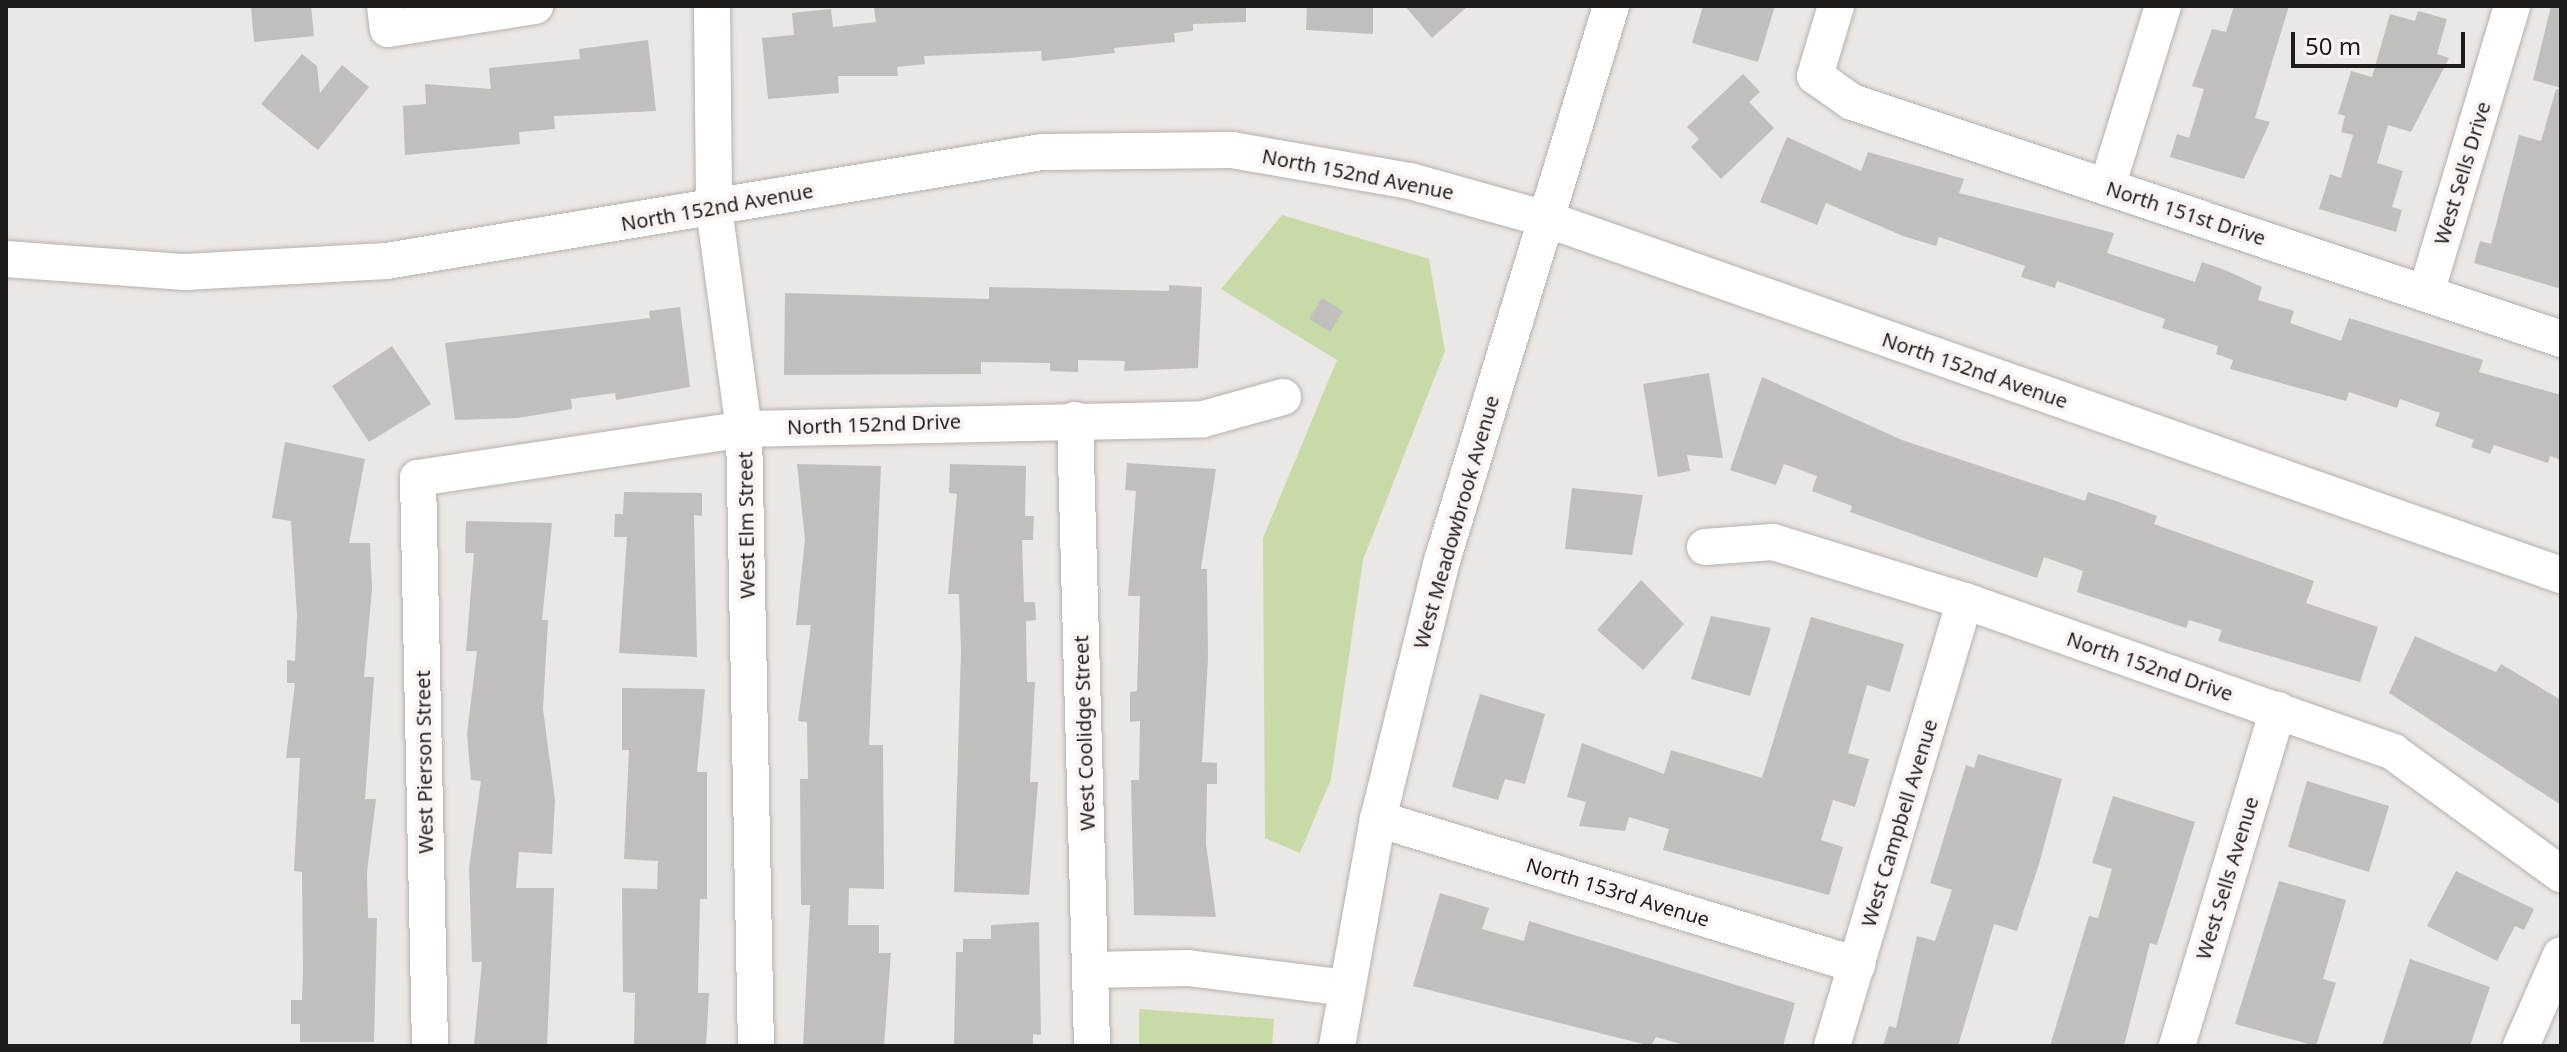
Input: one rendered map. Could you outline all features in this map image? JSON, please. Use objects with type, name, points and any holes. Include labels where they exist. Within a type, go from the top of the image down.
[{"type":"street","points":[[387,18],[535,6]]},
{"type":"street","name":"West Elm Street","points":[[712,6],[714,208],[744,429],[756,1046]]},
{"type":"street","name":"West Meadowbrook Avenue","points":[[1337,1046],[1378,819],[1442,561],[1611,6]]},
{"type":"street","name":"North 151st Drive","points":[[1836,6],[1815,76],[1852,102],[2561,339]]},
{"type":"street","points":[[2107,187],[2163,6]]},
{"type":"street","name":"West Sells Drive","points":[[2426,293],[2512,6]]},
{"type":"street","name":"North 152nd Avenue","points":[[6,259],[159,272],[321,267],[714,208],[1041,152],[1183,149],[1312,161],[1546,219],[2561,575]]},
{"type":"street","name":"North 152nd Drive","points":[[418,478],[744,429],[1203,419],[1283,397]]},
{"type":"street","name":"West Coolidge Street","points":[[1075,420],[1092,1046]]},
{"type":"street","name":"West Pierson Street","points":[[418,478],[430,1046]]},
{"type":"street","name":"North 152nd Drive","points":[[1705,547],[1773,542],[1965,601],[2393,752],[2561,874]]},
{"type":"street","name":"West Campbell Avenue","points":[[1832,1046],[1965,601]]},
{"type":"street","name":"West Sells Avenue","points":[[2177,1046],[2278,710]]},
{"type":"street","name":"North 153rd Avenue","points":[[1378,819],[1857,965]]},
{"type":"street","points":[[2521,1046],[2561,955]]},
{"type":"street","points":[[1091,970],[1188,968],[1346,988]]},
{"type":"green space","points":[[1282,215],[1429,259],[1445,351],[1363,560],[1331,779],[1300,853],[1265,838],[1263,538],[1337,360],[1221,289]]},
{"type":"green space","points":[[1139,1009],[1274,1019],[1272,1046],[1139,1046]]},
{"type":"building","points":[[251,6],[311,6],[314,36],[254,42]]},
{"type":"building","points":[[1246,6],[1246,22],[1193,24],[1193,31],[1174,33],[1175,42],[1114,48],[1115,53],[1042,61],[1041,51],[924,56],[925,64],[897,67],[898,76],[838,76],[839,93],[768,99],[762,38],[794,35],[792,13],[831,9],[833,27],[876,22],[874,8]]},
{"type":"building","points":[[1307,6],[1373,6],[1373,34],[1306,30]]},
{"type":"building","points":[[1405,6],[1468,6],[1432,38]]},
{"type":"building","points":[[1703,6],[1775,6],[1758,62],[1692,43]]},
{"type":"building","points":[[2234,6],[2289,6],[2255,118],[2270,122],[2244,179],[2170,157],[2177,134],[2189,138],[2204,89],[2192,86],[2212,29],[2226,32]]},
{"type":"building","points":[[2551,6],[2561,6],[2561,88],[2533,80]]},
{"type":"building","points":[[2418,11],[2447,19],[2437,54],[2449,58],[2411,132],[2388,125],[2377,163],[2403,171],[2392,207],[2402,210],[2396,232],[2319,209],[2330,174],[2341,178],[2353,135],[2341,132],[2345,116],[2338,114],[2351,71],[2372,77],[2390,14],[2415,21]]},
{"type":"building","points":[[648,40],[656,111],[554,116],[555,129],[519,132],[520,144],[405,155],[403,106],[426,104],[425,84],[491,89],[489,68],[580,59],[579,49]]},
{"type":"building","points":[[302,54],[317,66],[320,93],[342,65],[369,87],[318,150],[261,104]]},
{"type":"building","points":[[1743,74],[1760,92],[1749,102],[1774,128],[1721,179],[1691,147],[1699,139],[1687,127]]},
{"type":"building","points":[[2556,89],[2561,90],[2561,289],[2474,263],[2480,241],[2491,244],[2519,135],[2541,141]]},
{"type":"building","points":[[1787,137],[1861,171],[1868,152],[1964,179],[1959,193],[2114,233],[2107,253],[2195,282],[2202,262],[2225,270],[2262,287],[2258,300],[2294,311],[2290,323],[2341,341],[2349,318],[2483,360],[2479,372],[2561,395],[2561,460],[2550,456],[2548,463],[2494,445],[2490,454],[2471,447],[2474,440],[2435,426],[2440,413],[2400,399],[2397,408],[2349,392],[2346,401],[2230,369],[2233,360],[2216,354],[2218,346],[2162,328],[2165,319],[2057,281],[2055,288],[2021,277],[2025,266],[1939,237],[1936,246],[1903,236],[1826,203],[1817,225],[1760,202]]},
{"type":"building","points":[[1169,285],[1202,287],[1198,368],[1124,371],[1125,361],[1078,360],[1078,372],[1050,371],[1050,363],[981,362],[981,374],[784,375],[785,293],[989,299],[989,287],[1169,291]]},
{"type":"building","points":[[1322,298],[1343,311],[1330,332],[1309,319]]},
{"type":"building","points":[[680,307],[690,387],[616,400],[615,393],[571,399],[572,409],[518,418],[455,420],[445,343],[650,318],[649,311]]},
{"type":"building","points":[[392,346],[431,404],[369,442],[332,386]]},
{"type":"building","points":[[1709,373],[1723,458],[1687,455],[1690,471],[1658,477],[1643,384]]},
{"type":"building","points":[[1762,377],[1902,440],[2085,501],[2088,492],[2116,501],[2157,516],[2154,524],[2314,581],[2306,603],[2378,627],[2360,682],[2218,641],[2222,630],[2189,620],[2186,628],[2077,592],[2083,571],[2044,557],[2037,578],[1850,512],[1852,506],[1812,491],[1817,476],[1784,464],[1776,485],[1730,470]]},
{"type":"building","points":[[285,442],[365,459],[349,543],[370,543],[372,589],[364,677],[374,677],[365,799],[376,799],[367,872],[368,918],[377,918],[374,1042],[300,1042],[300,1024],[291,1024],[291,1000],[302,1000],[303,970],[302,872],[294,871],[300,758],[286,758],[295,683],[287,683],[287,660],[295,661],[297,616],[291,521],[272,518]]},
{"type":"building","points":[[1127,463],[1216,469],[1201,569],[1207,569],[1208,659],[1202,762],[1217,763],[1217,784],[1207,784],[1206,844],[1216,917],[1134,915],[1131,780],[1139,780],[1140,721],[1130,722],[1130,692],[1137,691],[1140,596],[1128,596],[1136,491],[1125,490]]},
{"type":"building","points":[[797,464],[881,466],[869,745],[883,745],[884,889],[849,888],[848,925],[879,925],[879,953],[891,953],[884,1046],[803,1046],[810,905],[801,905],[800,779],[808,779],[807,722],[798,721],[811,625],[796,625],[805,539]]},
{"type":"building","points":[[950,464],[1026,466],[1025,516],[1034,516],[1033,540],[1022,540],[1024,602],[1035,602],[1036,620],[1026,621],[1027,682],[1035,682],[1030,782],[1038,782],[1029,895],[954,892],[961,651],[959,594],[948,594],[957,494],[949,493]]},
{"type":"building","points":[[1572,488],[1643,495],[1632,555],[1565,549]]},
{"type":"building","points":[[624,492],[702,493],[702,516],[694,515],[697,657],[619,653],[627,537],[614,537],[615,514],[623,514]]},
{"type":"building","points":[[466,521],[552,523],[542,620],[548,620],[543,709],[555,800],[552,854],[519,852],[516,888],[554,888],[547,1046],[474,1046],[482,962],[472,962],[469,868],[481,781],[471,780],[467,734],[477,651],[466,651],[474,553],[465,553]]},
{"type":"building","points":[[1641,580],[1684,624],[1643,670],[1597,630]]},
{"type":"building","points":[[1711,616],[1771,628],[1750,696],[1691,679]]},
{"type":"building","points":[[1811,617],[1904,644],[1890,692],[1867,685],[1848,753],[1869,759],[1855,807],[1833,800],[1821,840],[1843,847],[1829,895],[1663,850],[1669,829],[1629,817],[1625,831],[1579,826],[1586,802],[1567,797],[1582,743],[1664,774],[1671,750],[1762,778]]},
{"type":"building","points":[[2415,636],[2496,672],[2501,664],[2561,700],[2561,805],[2389,693]]},
{"type":"building","points":[[622,688],[705,689],[697,772],[707,772],[707,899],[700,899],[698,993],[709,993],[706,1046],[634,1046],[635,993],[623,992],[622,888],[657,889],[658,861],[624,859],[629,750],[622,750]]},
{"type":"building","points":[[1480,694],[1545,714],[1525,784],[1505,779],[1498,800],[1452,787]]},
{"type":"building","points":[[1978,754],[2062,779],[2039,864],[2017,931],[1994,924],[1958,1046],[1883,1046],[1889,1026],[1896,1028],[1917,936],[1935,941],[1952,890],[1930,883],[1966,765],[1974,768]]},
{"type":"building","points":[[2307,781],[2389,806],[2369,872],[2288,847]]},
{"type":"building","points":[[2113,796],[2195,822],[2157,945],[2150,943],[2124,1046],[2050,1046],[2089,916],[2098,918],[2112,869],[2092,863]]},
{"type":"building","points":[[2456,871],[2534,909],[2524,930],[2515,926],[2497,961],[2427,926]]},
{"type":"building","points":[[2279,881],[2346,900],[2323,979],[2336,983],[2316,1046],[2235,1024]]},
{"type":"building","points":[[1440,893],[1489,908],[1482,929],[1524,941],[1529,921],[1795,1003],[1783,1046],[1688,1046],[1656,1037],[1651,1046],[1413,986]]},
{"type":"building","points":[[1039,922],[1041,1035],[1033,1034],[1033,1046],[954,1046],[956,952],[963,952],[963,939],[991,939],[991,925]]},
{"type":"building","points":[[2410,959],[2490,987],[2470,1046],[2382,1046]]}]
